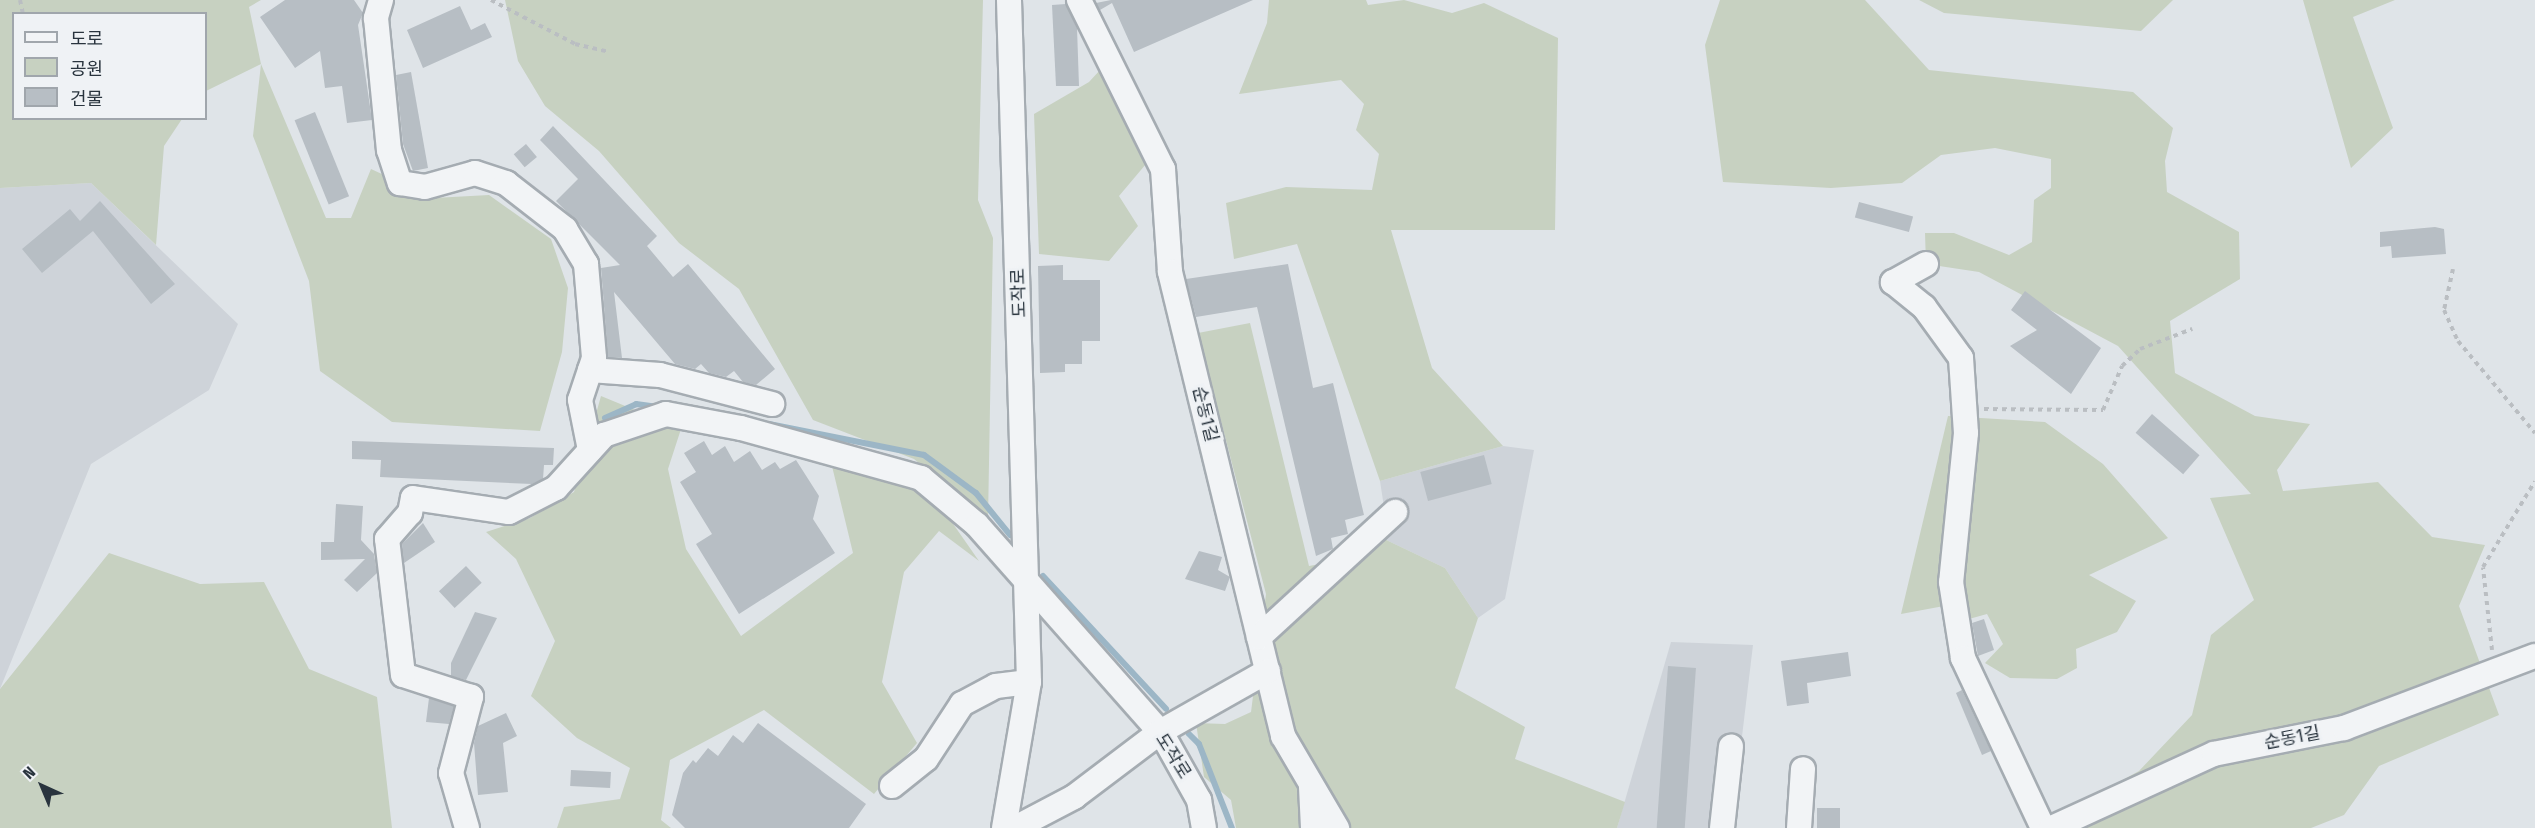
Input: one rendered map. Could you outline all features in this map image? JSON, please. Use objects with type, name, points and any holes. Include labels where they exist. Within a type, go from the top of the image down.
[{"type":"street","points":[[381,0],[376,18],[389,150],[400,183],[425,187],[475,172],[506,183],[565,229],[586,264],[590,370],[580,400],[590,450]]},
{"type":"street","name":"도작로","points":[[1004,828],[1029,682],[1009,0]]},
{"type":"street","name":"순동1길","points":[[1079,0],[1163,169],[1170,272],[1284,736],[1336,828]]},
{"type":"street","points":[[1926,264],[1893,282],[1924,307],[1961,358],[1965,408],[1951,582],[1963,658],[2043,828]]},
{"type":"street","points":[[590,370],[660,375],[772,404]]},
{"type":"street","points":[[467,828],[452,773],[471,697],[403,675],[396,639],[387,539],[410,513],[413,498],[509,512],[556,488],[603,435],[666,414],[741,428],[921,478],[977,525],[1027,586]]},
{"type":"street","points":[[1259,637],[1395,512]]},
{"type":"street","name":"도작로","points":[[1027,586],[1160,732],[1199,800],[1204,828]]},
{"type":"street","name":"순동1길","points":[[2052,828],[2214,754],[2344,728],[2524,660]]},
{"type":"street","points":[[1016,828],[1074,797],[1160,732],[1268,671]]},
{"type":"street","points":[[892,786],[926,759],[963,704],[996,686],[1029,682]]},
{"type":"street","points":[[1722,828],[1731,746]]},
{"type":"street","points":[[1798,828],[1803,769]]},
{"type":"street","points":[[1311,782],[1313,828]]},
{"type":"path","points":[[491,0],[575,44],[609,52]]},
{"type":"path","points":[[2453,269],[2444,310],[2458,341],[2535,433]]},
{"type":"path","points":[[1965,408],[2103,410],[2128,360],[2140,349],[2192,329]]},
{"type":"path","points":[[2524,660],[2489,649],[2483,567],[2535,481]]},
{"type":"shaded area","points":[[91,183],[238,324],[209,390],[91,464],[0,689],[0,188]]},
{"type":"shaded area","points":[[1503,446],[1534,450],[1505,599],[1478,618],[1445,568],[1382,538],[1388,533],[1380,481]]},
{"type":"shaded area","points":[[1671,642],[1753,645],[1731,828],[1617,828]]},
{"type":"green space","points":[[0,0],[261,0],[249,7],[261,64],[207,91],[207,12],[12,12],[12,120],[181,120],[164,146],[156,245],[91,183],[0,188]]},
{"type":"green space","points":[[505,0],[983,0],[978,200],[993,238],[988,520],[914,459],[813,420],[739,289],[679,243],[599,151],[545,106],[518,61]]},
{"type":"green space","points":[[1269,0],[1366,0],[1368,5],[1404,0],[1452,13],[1484,3],[1558,38],[1555,230],[1391,230],[1432,368],[1503,446],[1380,481],[1297,244],[1234,259],[1226,203],[1286,187],[1372,190],[1379,154],[1356,130],[1364,104],[1341,80],[1239,94],[1267,23]]},
{"type":"green space","points":[[1720,0],[1865,0],[1929,70],[2133,92],[2173,128],[2165,161],[2167,192],[2239,232],[2240,279],[2170,321],[2175,373],[2255,416],[2310,424],[2277,470],[2283,491],[2378,482],[2432,537],[2485,545],[2459,606],[2499,715],[2379,766],[2344,815],[2311,828],[2082,828],[2072,808],[2139,771],[2192,715],[2211,635],[2254,600],[2210,498],[2251,494],[2118,346],[1979,272],[1926,264],[1925,233],[1954,233],[2009,255],[2032,242],[2034,200],[2051,188],[2051,159],[1995,148],[1941,155],[1902,183],[1831,188],[1723,182],[1705,45]]},
{"type":"green space","points":[[1919,0],[2173,0],[2141,31],[1944,13]]},
{"type":"green space","points":[[2303,0],[2395,0],[2353,17],[2393,128],[2351,168]]},
{"type":"green space","points":[[261,64],[326,218],[351,218],[371,169],[434,198],[489,195],[551,239],[568,288],[562,352],[540,431],[392,422],[320,371],[309,281],[253,136]]},
{"type":"green space","points":[[1101,69],[1138,137],[1146,164],[1119,196],[1138,226],[1109,261],[1039,254],[1034,114],[1089,82]]},
{"type":"green space","points":[[1250,323],[1309,566],[1359,557],[1382,538],[1445,568],[1478,618],[1455,688],[1525,727],[1515,759],[1625,802],[1617,828],[1236,828],[1231,800],[1204,777],[1196,723],[1225,724],[1251,712],[1266,594],[1198,333]]},
{"type":"green space","points":[[601,396],[681,429],[668,469],[686,549],[741,636],[853,553],[831,462],[921,478],[979,561],[939,531],[904,572],[882,682],[917,743],[874,794],[764,710],[670,760],[661,820],[671,828],[557,828],[564,807],[620,799],[630,768],[577,738],[531,696],[555,641],[516,559],[486,532],[530,518],[574,492]]},
{"type":"green space","points":[[1948,416],[2045,422],[2103,464],[2168,538],[2089,575],[2136,601],[2117,632],[2076,649],[2077,668],[2057,679],[2010,678],[1985,663],[2003,644],[1987,614],[1951,624],[1944,606],[1901,614]]},
{"type":"green space","points":[[109,553],[200,584],[264,582],[309,669],[377,697],[392,828],[0,828],[0,689]]},
{"type":"building","points":[[285,0],[354,0],[363,13],[358,25],[372,120],[347,123],[342,86],[325,88],[320,51],[295,68],[260,17]]},
{"type":"building","points":[[1111,0],[1253,0],[1134,52],[1112,3],[1100,10],[1096,3]]},
{"type":"building","points":[[1066,4],[1077,28],[1079,86],[1056,86],[1052,5]]},
{"type":"building","points":[[460,6],[471,30],[485,23],[492,37],[423,68],[407,30]]},
{"type":"building","points":[[411,72],[428,168],[413,171],[403,144],[396,75]]},
{"type":"building","points":[[315,112],[349,196],[329,205],[295,120]]},
{"type":"building","points":[[553,126],[657,236],[647,246],[673,277],[688,264],[775,369],[756,385],[743,382],[734,371],[726,377],[709,373],[701,364],[695,369],[675,364],[614,292],[622,358],[608,357],[601,268],[620,265],[556,201],[578,179],[540,140]]},
{"type":"building","points":[[526,144],[537,157],[525,167],[514,154]]},
{"type":"building","points":[[100,201],[175,284],[151,304],[93,231],[42,273],[22,249],[70,209],[80,221]]},
{"type":"building","points":[[1859,202],[1913,216],[1909,232],[1855,217]]},
{"type":"building","points":[[2435,227],[2444,229],[2446,254],[2392,258],[2391,246],[2380,247],[2380,232]]},
{"type":"building","points":[[1288,264],[1313,388],[1333,383],[1364,515],[1345,520],[1348,534],[1331,538],[1333,549],[1316,556],[1257,307],[1196,317],[1186,279]]},
{"type":"building","points":[[1063,265],[1063,280],[1100,280],[1100,341],[1082,341],[1082,364],[1065,364],[1065,372],[1040,373],[1038,266]]},
{"type":"building","points":[[2025,291],[2101,348],[2071,394],[2010,346],[2037,330],[2011,310]]},
{"type":"building","points":[[2152,414],[2200,455],[2183,474],[2136,433]]},
{"type":"building","points":[[352,441],[554,448],[553,465],[544,465],[543,479],[532,484],[380,477],[381,460],[352,459]]},
{"type":"building","points":[[704,441],[712,455],[725,446],[734,462],[750,451],[762,470],[775,462],[780,469],[796,460],[819,496],[813,519],[835,553],[739,614],[696,544],[712,534],[680,482],[696,472],[684,453]]},
{"type":"building","points":[[1484,455],[1492,484],[1428,501],[1420,472]]},
{"type":"building","points":[[336,504],[363,506],[361,540],[374,554],[377,573],[357,592],[344,580],[365,559],[321,560],[321,542],[334,542]]},
{"type":"building","points":[[423,523],[435,542],[404,563],[402,544]]},
{"type":"building","points":[[1199,551],[1222,557],[1218,570],[1230,577],[1225,591],[1185,579]]},
{"type":"building","points":[[466,566],[482,583],[455,608],[439,591]]},
{"type":"building","points":[[475,612],[497,618],[466,680],[451,676],[451,663]]},
{"type":"building","points":[[1984,619],[1994,650],[1978,656],[1972,623]]},
{"type":"building","points":[[1848,652],[1851,676],[1807,683],[1809,703],[1787,706],[1781,661]]},
{"type":"building","points":[[1668,666],[1696,668],[1685,828],[1657,828]]},
{"type":"building","points":[[1962,690],[1991,751],[1982,755],[1956,693]]},
{"type":"building","points":[[429,698],[454,706],[449,724],[426,722]]},
{"type":"building","points":[[506,713],[517,736],[503,743],[508,792],[478,795],[474,743],[478,726]]},
{"type":"building","points":[[758,723],[866,804],[849,828],[685,828],[672,815],[683,773],[693,760],[696,763],[708,748],[718,756],[733,735],[743,743]]},
{"type":"building","points":[[571,770],[611,772],[610,788],[570,786]]},
{"type":"building","points":[[1817,808],[1840,808],[1840,828],[1817,828]]},
{"type":"waterway","points":[[605,418],[636,404],[658,407]]},
{"type":"waterway","points":[[769,424],[924,455],[976,493],[1010,535]]},
{"type":"waterway","points":[[1043,576],[1166,709]]},
{"type":"waterway","points":[[1189,734],[1199,744],[1232,828]]}]
